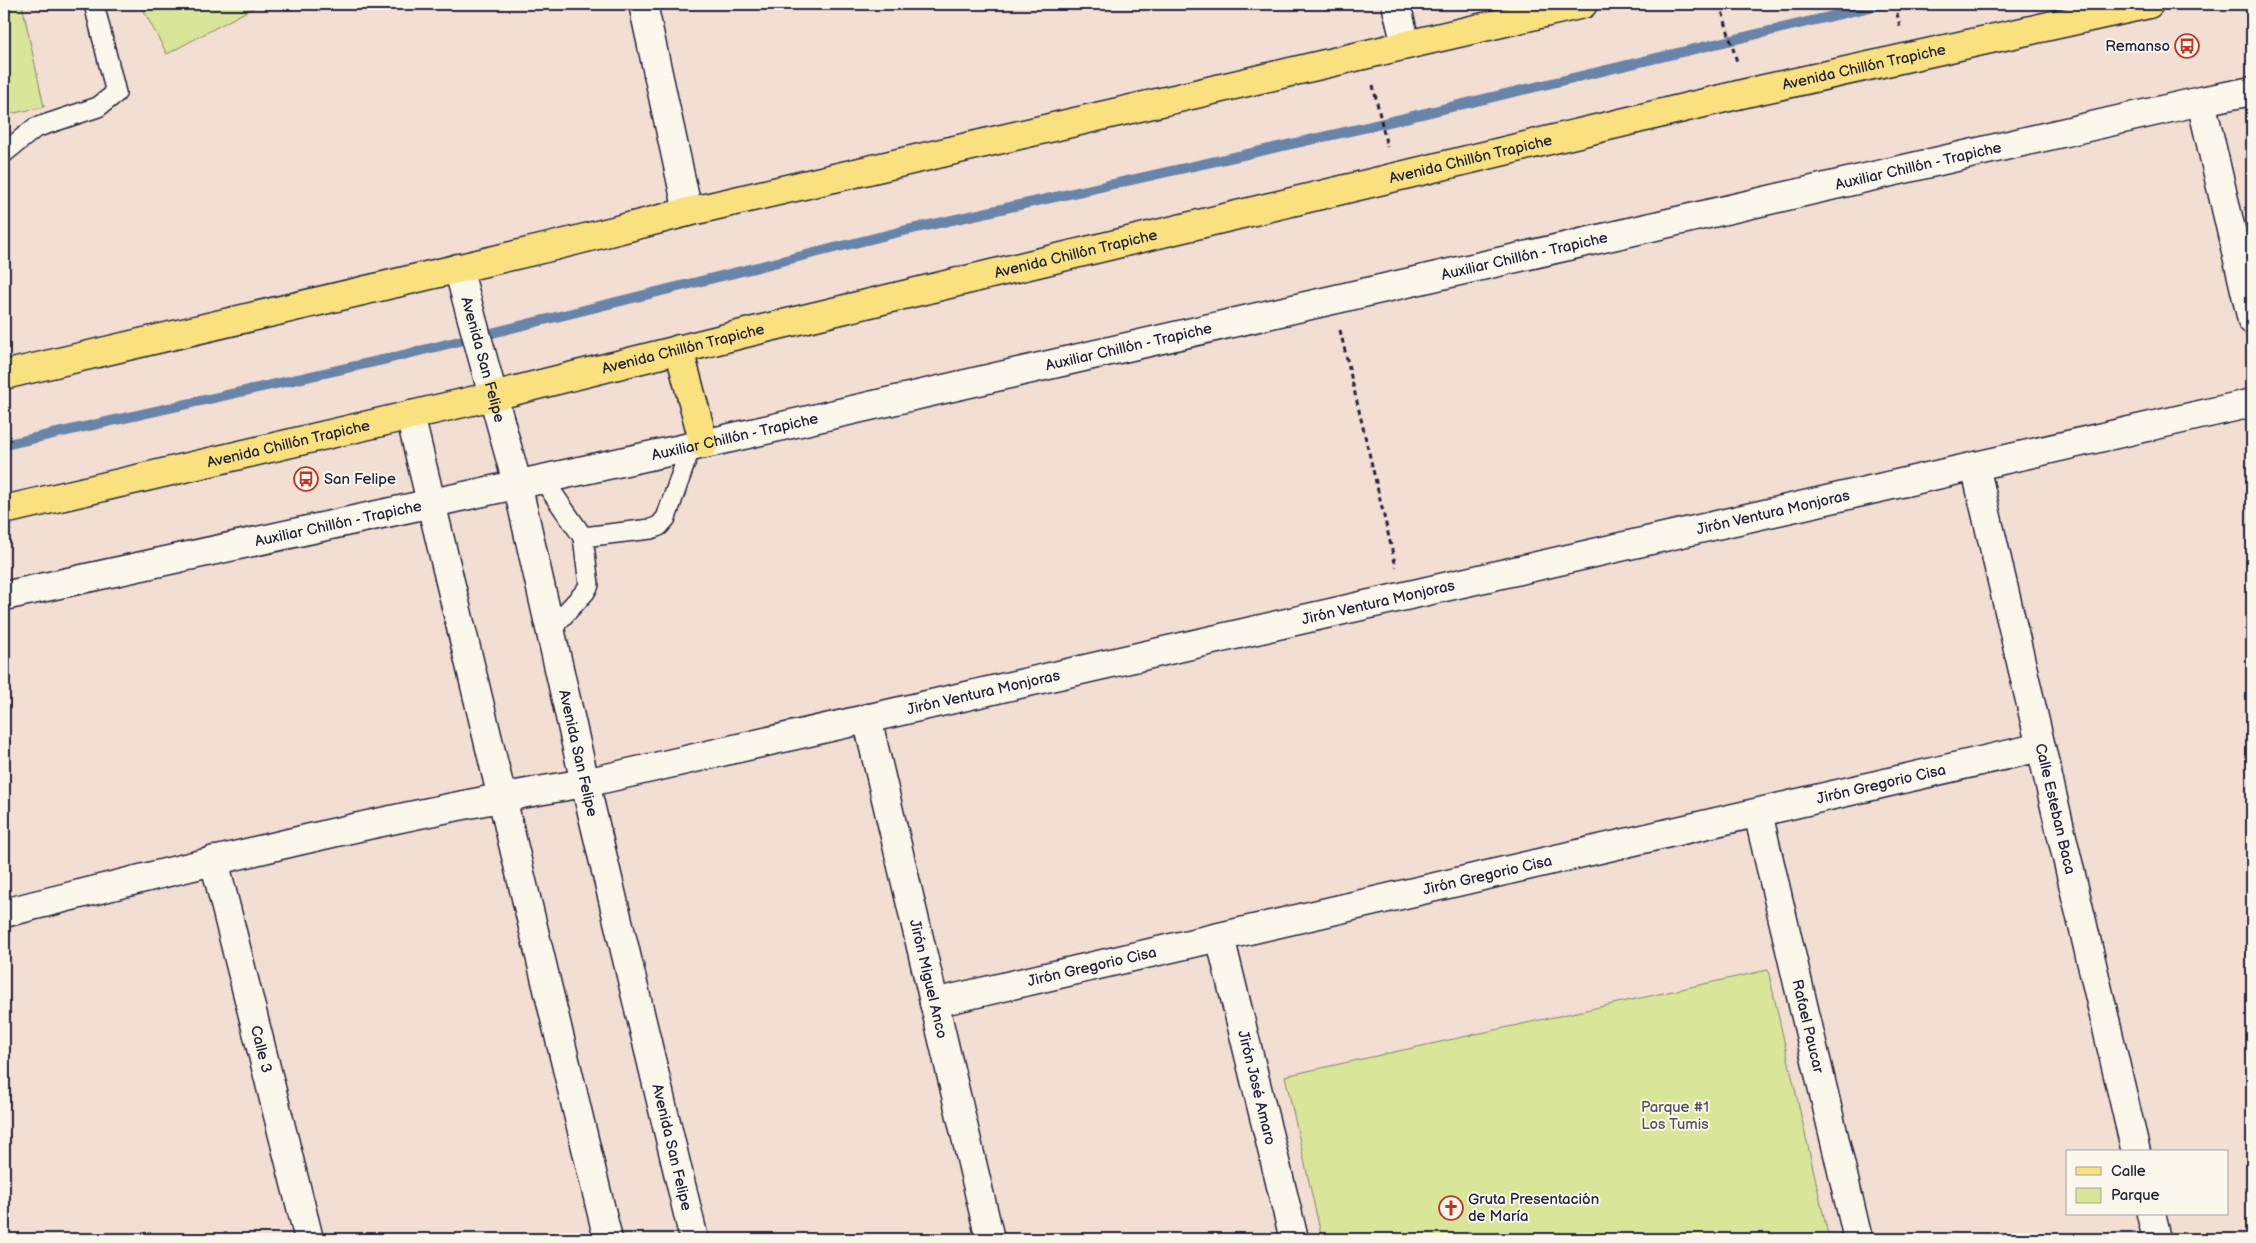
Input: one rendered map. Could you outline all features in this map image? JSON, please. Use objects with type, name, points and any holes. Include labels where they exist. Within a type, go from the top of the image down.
[{"type":"main road","points":[[4,375],[688,212],[1583,4]]},
{"type":"main road","name":"Avenida Chillón Trapiche","points":[[4,510],[493,396],[679,349],[1746,93],[2149,4]]},
{"type":"main road","points":[[679,349],[697,445]]},
{"type":"street","points":[[643,4],[688,212]]},
{"type":"street","points":[[1396,4],[1406,45]]},
{"type":"street","name":"Auxiliar Chillón - Trapiche","points":[[4,596],[697,445],[2201,100],[2252,91]]},
{"type":"street","points":[[2201,100],[2252,320]]},
{"type":"street","name":"Avenida San Felipe","points":[[458,268],[493,396],[529,481],[550,630],[694,1239]]},
{"type":"street","name":"Jirón Ventura Monjoras","points":[[4,914],[214,860],[501,796],[585,783],[2252,403]]},
{"type":"street","points":[[410,415],[433,503],[501,796],[608,1239]]},
{"type":"street","name":"Calle Esteban Baca","points":[[1975,466],[2136,1150]]},
{"type":"street","name":"Jirón Miguel Anco","points":[[867,718],[990,1239]]},
{"type":"street","name":"Jirón Gregorio Cisa","points":[[934,1003],[2041,747]]},
{"type":"street","name":"Rafael Paucar","points":[[1758,813],[1858,1239]]},
{"type":"street","name":"Calle 3","points":[[214,860],[309,1239]]},
{"type":"street","name":"Jirón José Amaro","points":[[1220,937],[1294,1239]]},
{"type":"street","points":[[2151,1216],[2157,1239]]},
{"type":"lane","points":[[4,153],[35,128],[98,107],[116,93],[94,4]]},
{"type":"lane","points":[[583,537],[651,529],[659,526],[666,518],[697,445]]},
{"type":"lane","points":[[529,481],[583,537],[589,585],[586,592],[550,630]]},
{"type":"path","points":[[1720,4],[1746,93]]},
{"type":"path","points":[[1367,54],[1394,177]]},
{"type":"path","points":[[1333,300],[1403,597]]},
{"type":"green space","points":[[4,4],[22,4],[44,107],[4,115]]},
{"type":"green space","points":[[140,4],[260,4],[167,54]]},
{"type":"green space","name":"Parque #1 Los Tumis","points":[[1768,970],[1829,1239],[1322,1239],[1285,1076]]},
{"type":"waterway","points":[[4,445],[387,359],[903,231],[1363,128],[1883,4]]},
{"type":"place","name":"Remanso","points":[[2187,46]]},
{"type":"place","name":"San Felipe","points":[[306,479]]},
{"type":"place","name":"Gruta Presentación de María","points":[[1451,1208]]}]
